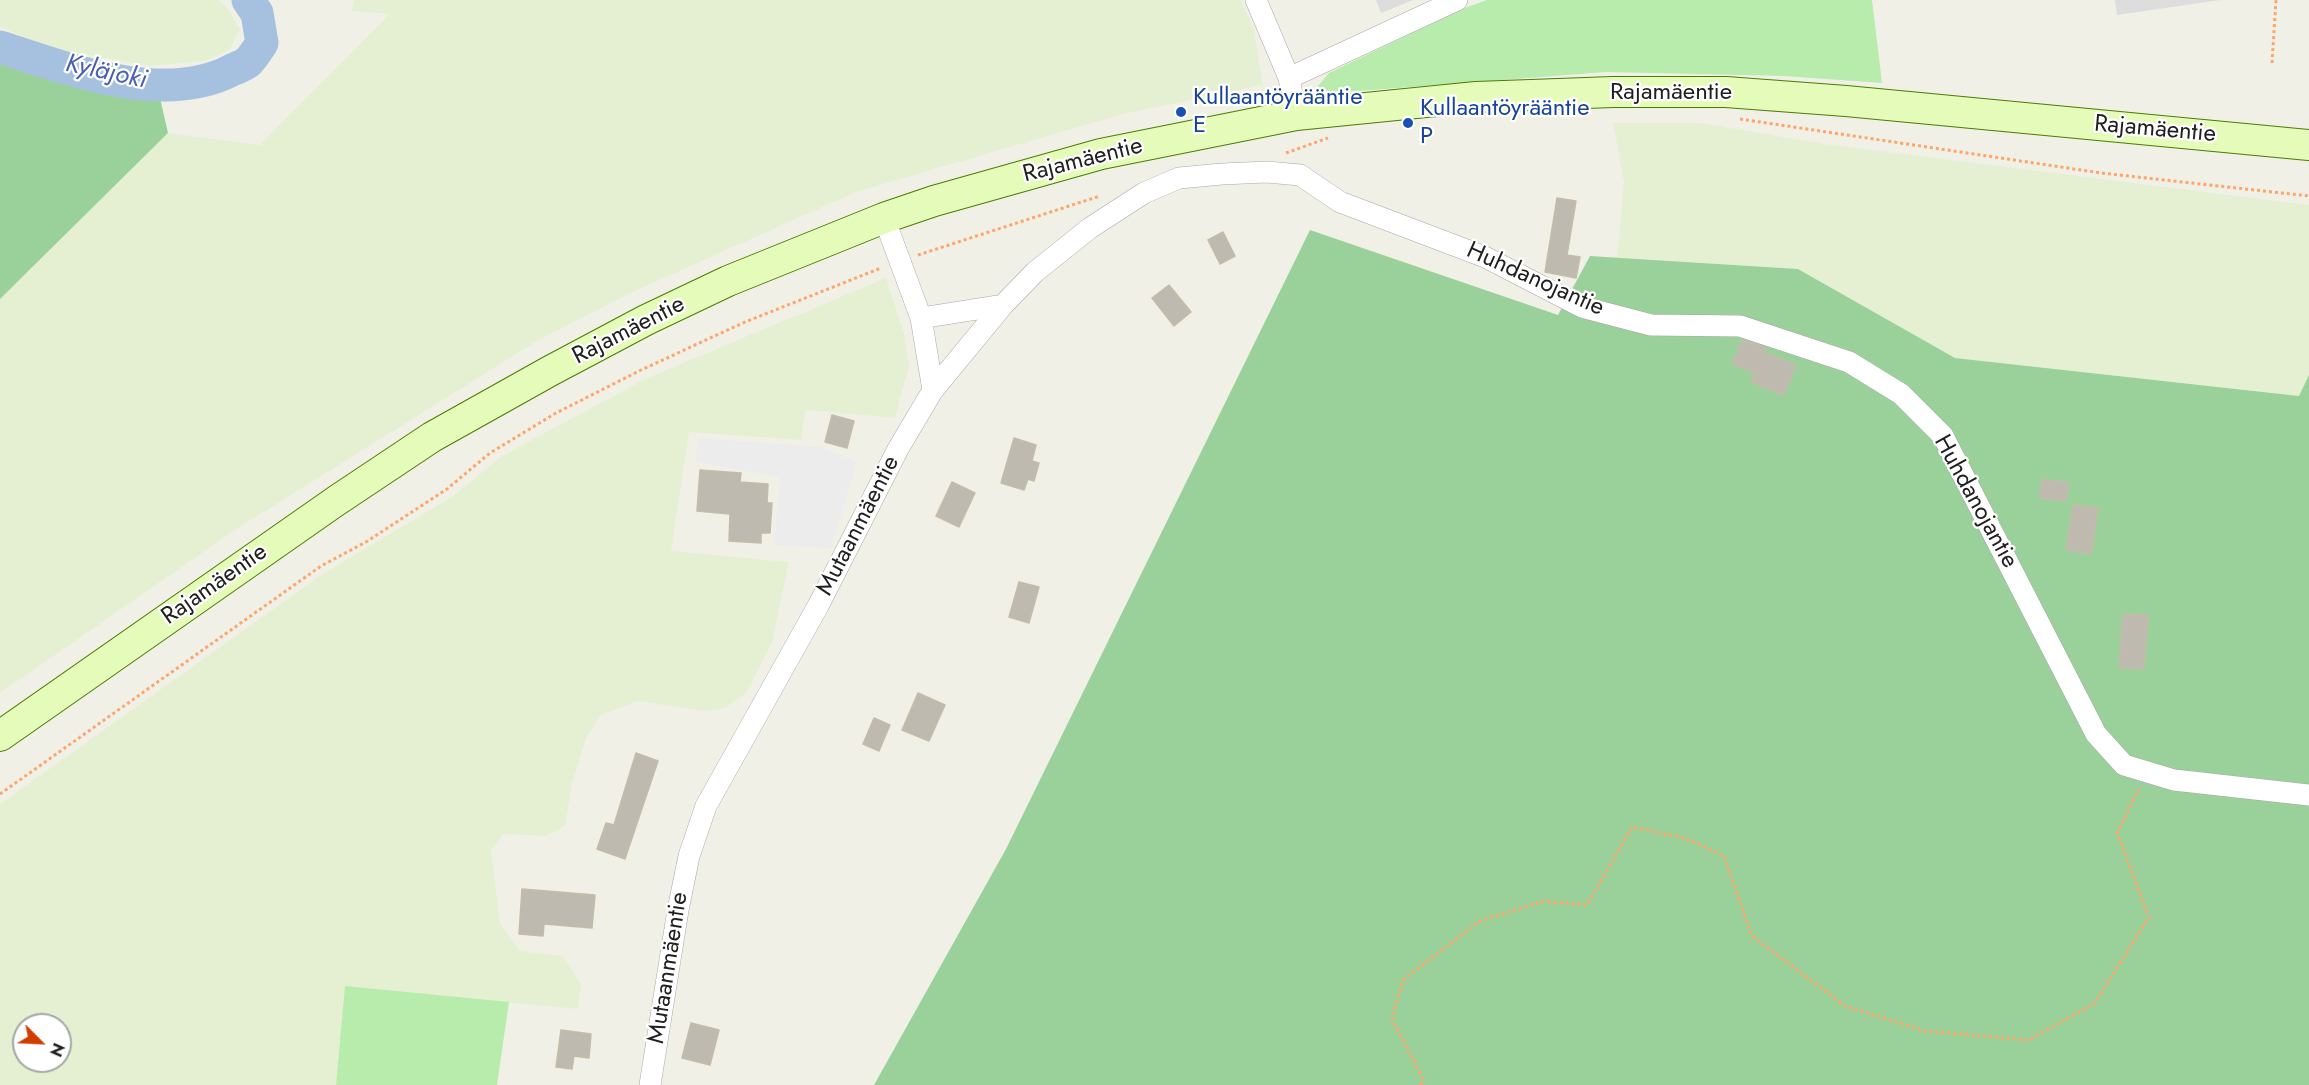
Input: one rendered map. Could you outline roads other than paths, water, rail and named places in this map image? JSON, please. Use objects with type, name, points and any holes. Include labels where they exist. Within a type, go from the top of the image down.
[{"type":"main road","name":"Rajamäentie","points":[[0,736],[336,501],[432,437],[646,320],[728,281],[884,218],[934,201],[1101,154],[1296,115],[1476,97],[1613,92],[1726,92],[1858,102],[2309,145]]},
{"type":"street","points":[[1256,0],[1289,78],[1296,115]]},
{"type":"street","points":[[1289,78],[1457,0]]},
{"type":"street","name":"Mutaanmäentie","points":[[650,1085],[680,899],[689,856],[706,806],[818,606],[898,449],[933,390],[1004,305],[1035,272],[1090,228],[1144,193],[1179,178],[1267,172],[1300,175]]},
{"type":"street","name":"Huhdanojantie","points":[[1300,175],[1340,202],[1485,257],[1582,307],[1651,325],[1740,326],[1849,362],[1901,394],[1943,436],[2096,734],[2124,765],[2174,780],[2309,795]]},
{"type":"street","points":[[884,218],[921,318],[933,390]]},
{"type":"street","points":[[921,318],[1004,305]]},
{"type":"waterway","name":"Kyläjoki","points":[[0,47],[55,65],[116,80],[177,85],[205,80],[246,63],[262,43],[257,13],[248,0]]},
{"type":"place","name":"Kullaantöyrääntie E","points":[[1181,112]]},
{"type":"place","name":"Kullaantöyrääntie P","points":[[1408,123]]}]
